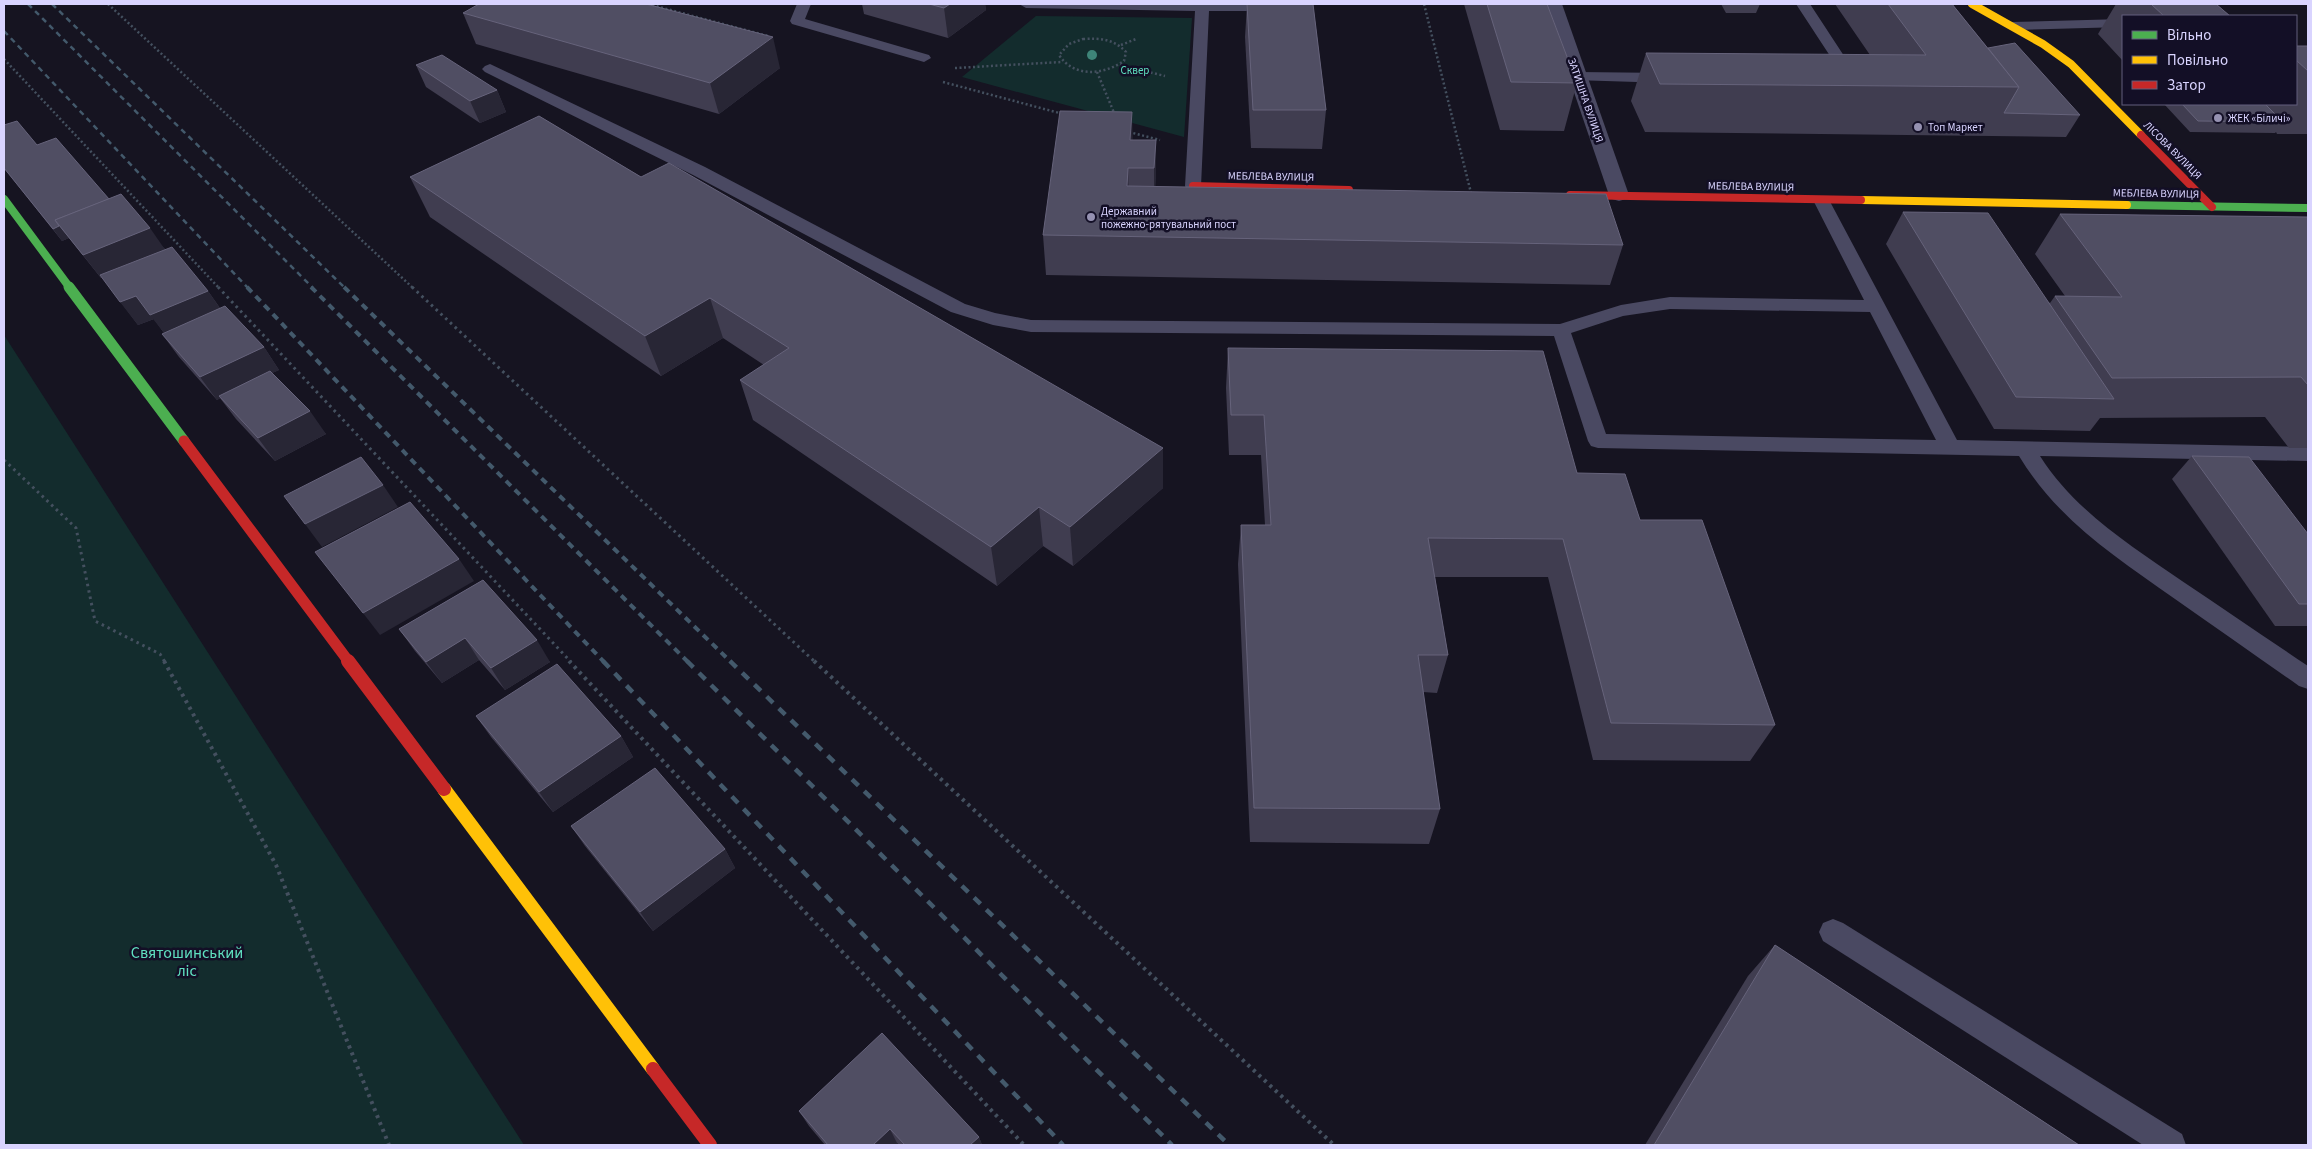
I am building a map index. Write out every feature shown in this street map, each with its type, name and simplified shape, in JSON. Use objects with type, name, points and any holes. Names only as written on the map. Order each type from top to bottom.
[{"type":"street","name":"ЗАТИШНА ВУЛИЦЯ","points":[[1553,4],[1619,195]]},
{"type":"street","name":"ЛІСОВА ВУЛИЦЯ","points":[[1972,4],[2043,44],[2071,64],[2212,207]]},
{"type":"street","name":"МЕБЛЕВА ВУЛИЦЯ","points":[[1193,186],[1362,190]]},
{"type":"street","name":"МЕБЛЕВА ВУЛИЦЯ","points":[[1560,194],[2308,208]]},
{"type":"street","points":[[4,199],[710,1145]]},
{"type":"lane","points":[[804,4],[796,21],[924,58]]},
{"type":"lane","points":[[1026,4],[1202,7],[1248,7],[1248,4]]},
{"type":"lane","points":[[1803,4],[1841,62],[1843,71],[1836,76],[1824,80],[1814,80]]},
{"type":"lane","points":[[1193,186],[1202,7]]},
{"type":"lane","points":[[2011,26],[2122,23]]},
{"type":"lane","points":[[490,69],[699,171],[958,308],[993,319],[1031,326],[1561,330],[1621,311],[1670,303],[1876,306]]},
{"type":"lane","points":[[1578,77],[1686,78]]},
{"type":"lane","points":[[1821,200],[1950,447]]},
{"type":"lane","points":[[1561,330],[1598,441],[2308,454]]},
{"type":"lane","points":[[2026,449],[2043,478],[2080,516],[2127,554],[2308,679]]},
{"type":"lane","points":[[1833,932],[2171,1145]]},
{"type":"path","points":[[108,4],[1334,1145]]},
{"type":"path","points":[[1424,4],[1471,193]]},
{"type":"path","points":[[1119,65],[1126,56],[1126,52],[1120,45],[1097,38],[1071,43],[1063,48],[1059,56],[1062,62],[1070,68],[1082,72],[1097,72],[1119,65],[1198,84]]},
{"type":"path","points":[[4,58],[1024,1145]]},
{"type":"path","points":[[948,68],[1062,62]]},
{"type":"path","points":[[1097,72],[1117,121]]},
{"type":"path","points":[[4,460],[76,528],[95,621],[160,654],[276,865],[389,1145]]},
{"type":"green space","name":"Сквер","points":[[1036,16],[1192,18],[1184,137],[962,77]]},
{"type":"green space","name":"Святошинський ліс","points":[[4,335],[524,1145],[4,1145]]},
{"type":"building","points":[[479,4],[646,4],[773,37],[710,83],[463,13]]},
{"type":"building","points":[[929,4],[950,4],[944,8]]},
{"type":"building","points":[[1247,4],[1313,4],[1326,110],[1253,110]]},
{"type":"building","points":[[1487,4],[1547,4],[1577,83],[1511,82]]},
{"type":"building","points":[[1888,4],[1952,4],[2019,87],[1660,84],[1646,53],[1926,55]]},
{"type":"building","points":[[2151,4],[2216,4],[2229,15],[2163,15]]},
{"type":"building","points":[[2015,43],[2080,115],[2004,113],[2019,87],[1988,48]]},
{"type":"building","points":[[2297,46],[2308,46],[2308,71],[2297,61]]},
{"type":"building","points":[[442,55],[497,90],[470,101],[416,65]]},
{"type":"building","points":[[2183,105],[2266,105],[2283,122],[2198,121]]},
{"type":"building","points":[[1060,111],[1132,112],[1130,140],[1156,140],[1154,168],[1128,168],[1127,186],[1606,194],[1623,245],[1043,235]]},
{"type":"building","points":[[539,116],[641,177],[669,163],[1163,448],[1070,527],[1039,507],[991,547],[740,380],[789,348],[710,298],[645,336],[410,177]]},
{"type":"building","points":[[17,121],[37,145],[56,138],[109,199],[55,220],[59,226],[53,229],[4,168],[4,125]]},
{"type":"building","points":[[121,194],[150,228],[83,255],[55,220]]},
{"type":"building","points":[[1903,212],[1988,213],[2114,399],[2016,397]]},
{"type":"building","points":[[2060,214],[2308,217],[2308,385],[2301,377],[2112,378],[2055,296],[2122,297]]},
{"type":"building","points":[[172,247],[208,291],[150,315],[136,296],[120,302],[100,275]]},
{"type":"building","points":[[225,306],[264,347],[200,377],[162,334]]},
{"type":"building","points":[[1228,348],[1543,351],[1577,473],[1625,474],[1640,520],[1702,520],[1775,725],[1611,723],[1563,539],[1428,538],[1448,655],[1418,655],[1440,809],[1254,808],[1241,525],[1271,525],[1264,415],[1231,415]]},
{"type":"building","points":[[270,371],[310,411],[258,438],[219,396]]},
{"type":"building","points":[[2192,456],[2249,457],[2308,534],[2308,604],[2299,604]]},
{"type":"building","points":[[361,457],[383,485],[305,524],[284,496]]},
{"type":"building","points":[[410,502],[459,559],[363,613],[315,552]]},
{"type":"building","points":[[483,580],[537,640],[491,668],[465,638],[426,662],[399,629]]},
{"type":"building","points":[[557,664],[621,736],[539,792],[476,716]]},
{"type":"building","points":[[655,768],[725,849],[640,912],[571,826]]},
{"type":"building","points":[[1775,945],[2079,1145],[1654,1145]]},
{"type":"building","points":[[882,1033],[979,1137],[970,1145],[905,1145],[890,1129],[873,1145],[828,1145],[799,1111]]},
{"type":"railway","points":[[28,4],[313,288]]},
{"type":"railway","points":[[52,4],[345,288]]},
{"type":"railway","points":[[4,31],[248,288]]},
{"type":"railway","points":[[247,287],[604,662]]},
{"type":"railway","points":[[311,287],[688,662]]},
{"type":"railway","points":[[344,287],[731,662]]},
{"type":"railway","points":[[603,661],[1063,1145]]},
{"type":"railway","points":[[687,661],[1172,1145]]},
{"type":"railway","points":[[730,661],[1229,1145]]},
{"type":"traffic: fast","points":[[4,199],[184,441]]},
{"type":"traffic: fast","points":[[2127,205],[2308,208]]},
{"type":"traffic: slow","points":[[1972,4],[2043,44],[2071,64],[2141,135]]},
{"type":"traffic: slow","points":[[1861,200],[2127,205]]},
{"type":"traffic: slow","points":[[444,789],[653,1069]]},
{"type":"traffic: jam","points":[[2141,135],[2212,207]]},
{"type":"traffic: jam","points":[[1193,186],[1349,190]]},
{"type":"traffic: jam","points":[[1570,195],[1861,200]]},
{"type":"traffic: jam","points":[[184,441],[444,789]]},
{"type":"traffic: jam","points":[[653,1069],[710,1145]]},
{"type":"place","name":"ЖЕК «Біличі»","points":[[2218,118]]},
{"type":"place","name":"Топ Маркет","points":[[1918,127]]},
{"type":"place","name":"Державний пожежно-рятувальний пост","points":[[1091,217]]}]
